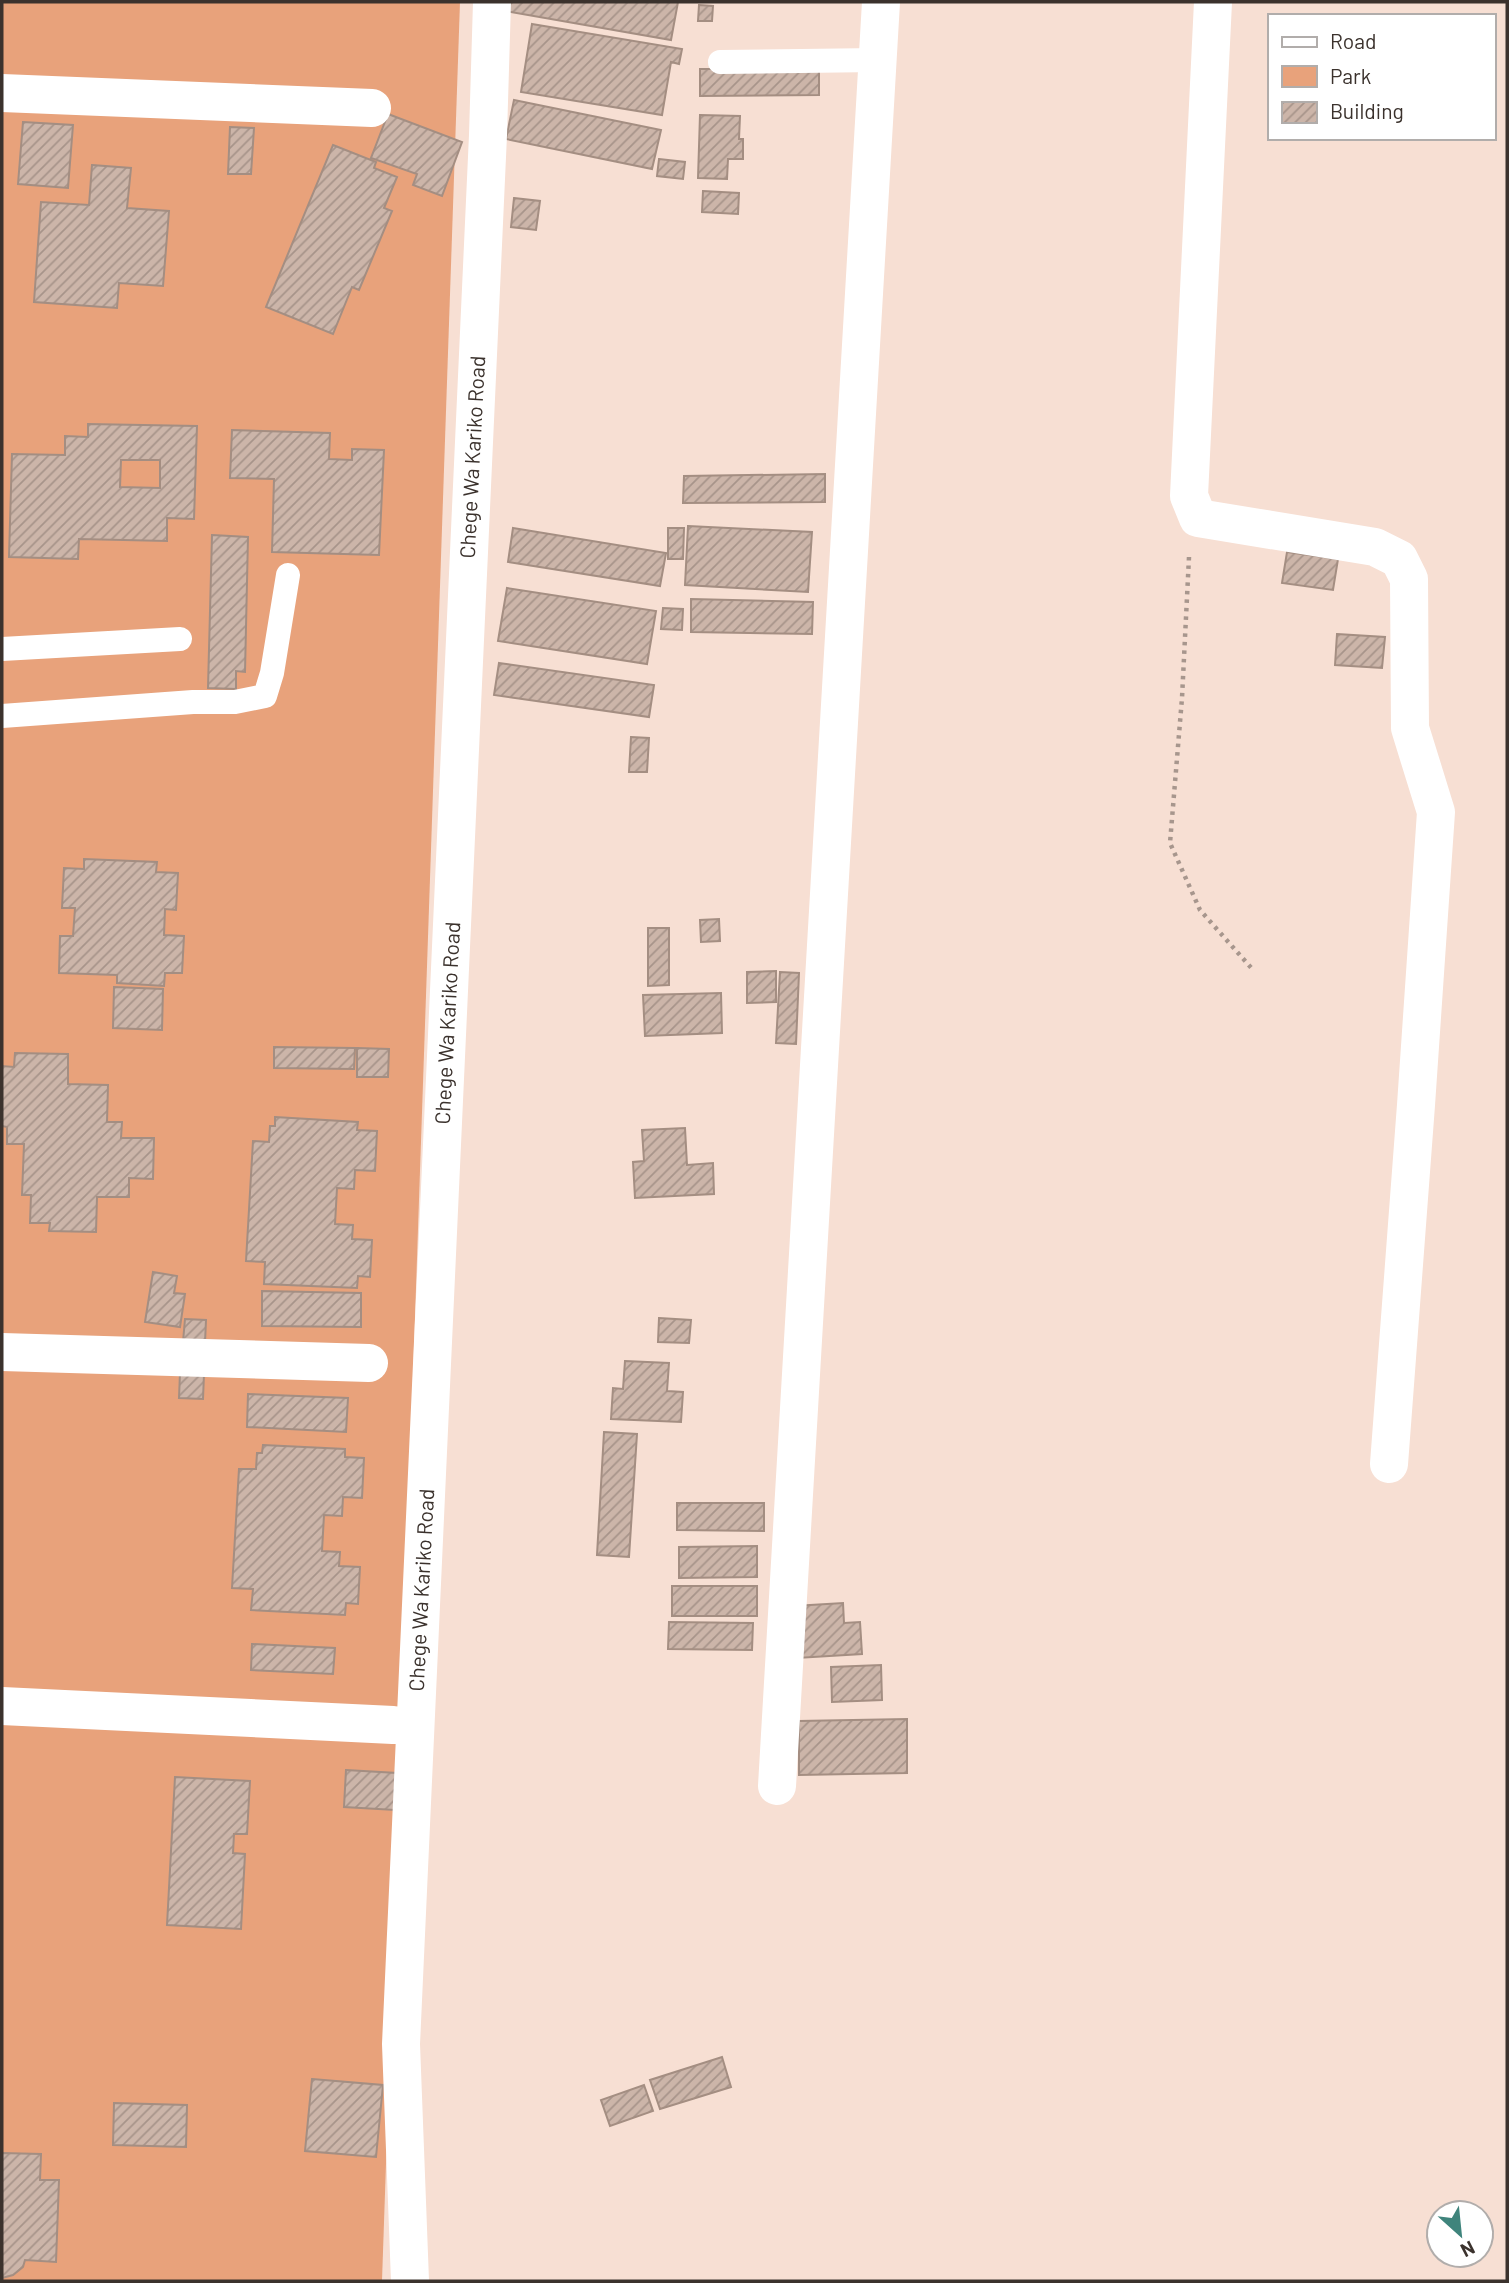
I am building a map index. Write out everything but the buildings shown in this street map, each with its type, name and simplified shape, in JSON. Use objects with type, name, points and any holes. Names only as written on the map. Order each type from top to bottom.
[{"type":"street","name":"Chege Wa Kariko Road","points":[[410,2281],[401,2045],[488,149],[492,2]]},
{"type":"street","points":[[777,1786],[881,2]]},
{"type":"street","points":[[1213,2],[1189,496],[1198,518],[1375,547],[1399,559],[1409,579],[1410,728],[1436,812],[1389,1464]]},
{"type":"street","points":[[2,93],[372,108]]},
{"type":"street","points":[[2,1352],[369,1363]]},
{"type":"street","points":[[2,1706],[393,1725]]},
{"type":"lane","points":[[720,62],[877,60]]},
{"type":"lane","points":[[2,716],[194,702],[235,702],[265,696],[272,673],[288,575]]},
{"type":"lane","points":[[2,649],[180,639]]},
{"type":"path","points":[[1189,496],[1182,698],[1170,843],[1200,910],[1254,971]]},
{"type":"green space","points":[[2,2],[460,2],[382,2281],[2,2281]]}]
